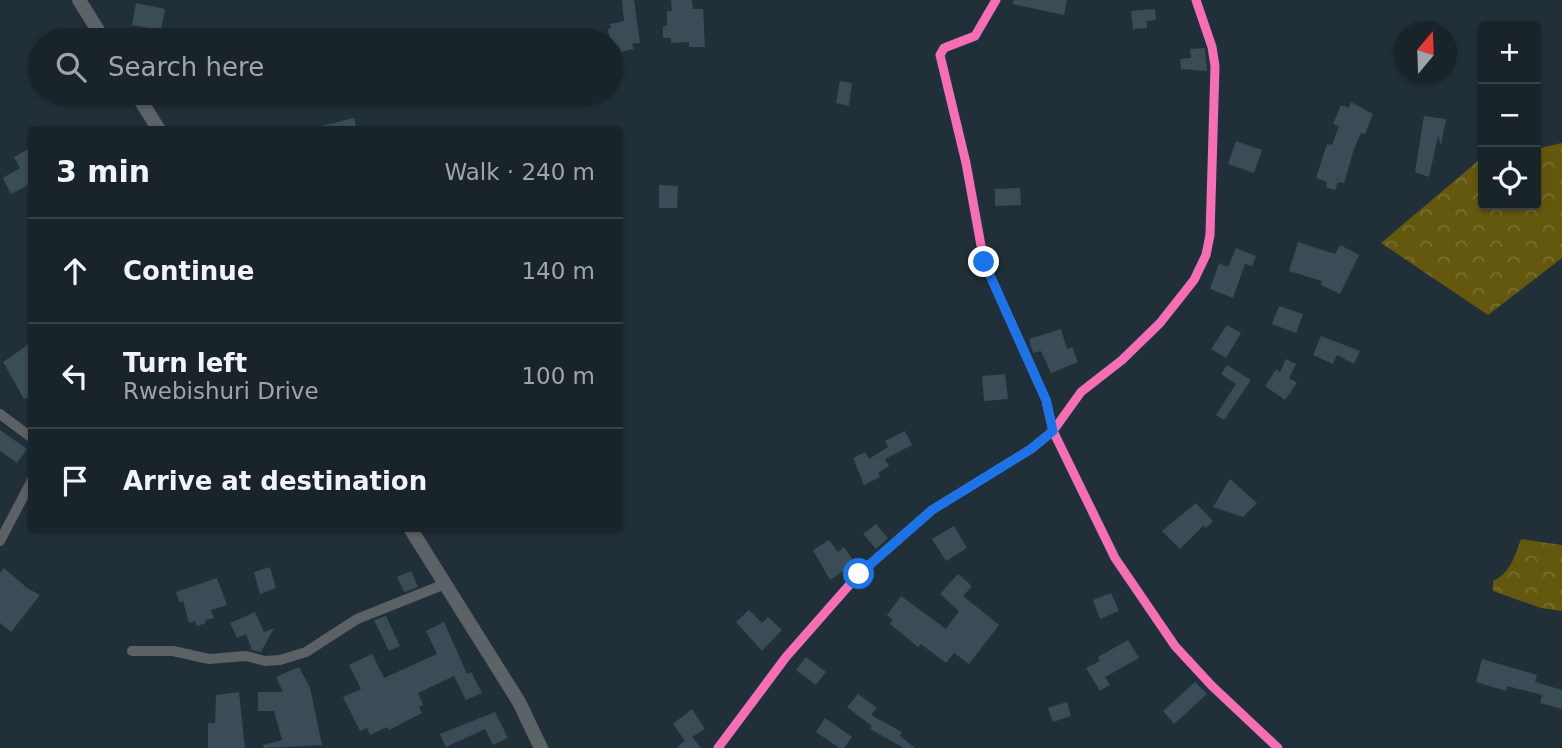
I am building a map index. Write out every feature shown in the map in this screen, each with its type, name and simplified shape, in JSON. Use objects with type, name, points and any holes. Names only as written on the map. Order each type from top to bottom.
[{"type":"street","points":[[79,0],[96,28]]},
{"type":"street","points":[[996,0],[975,36],[944,48],[940,55],[966,163],[984,262],[1046,400],[1053,431],[1115,558],[1175,646],[1212,687],[1278,748]]},
{"type":"street","points":[[718,748],[786,657],[859,574],[932,510],[1031,449],[1053,431],[1081,392],[1122,360],[1160,323],[1194,280],[1206,255],[1212,202],[1215,66],[1212,47],[1196,0]]},
{"type":"street","points":[[143,105],[157,126]]},
{"type":"street","points":[[0,414],[28,435]]},
{"type":"street","points":[[0,541],[28,488]]},
{"type":"street","points":[[412,532],[519,702],[541,748]]},
{"type":"street","points":[[132,651],[173,651],[209,659],[246,656],[265,661],[280,660],[306,652],[336,629],[357,619],[445,584]]},
{"type":"green space","points":[[1562,143],[1562,258],[1488,315],[1381,243],[1478,161],[1478,210],[1541,210],[1541,148]]},
{"type":"green space","points":[[1521,539],[1562,545],[1562,611],[1541,608],[1493,591],[1493,581],[1508,569]]},
{"type":"building","points":[[622,0],[634,0],[640,43],[632,44],[634,49],[623,52],[623,28],[611,28],[610,24],[624,21]]},
{"type":"building","points":[[671,0],[692,0],[693,9],[703,9],[705,47],[689,47],[689,42],[671,43],[671,38],[663,38],[663,26],[667,26],[667,11],[672,11]]},
{"type":"building","points":[[1014,0],[1067,0],[1064,15],[1013,4]]},
{"type":"building","points":[[136,3],[165,9],[161,28],[132,25]]},
{"type":"building","points":[[1155,9],[1156,20],[1147,21],[1147,28],[1133,29],[1131,11]]},
{"type":"building","points":[[1205,48],[1207,71],[1181,69],[1180,59],[1191,58],[1190,49]]},
{"type":"building","points":[[840,81],[852,83],[849,106],[836,103]]},
{"type":"building","points":[[1351,102],[1373,114],[1365,134],[1361,133],[1354,149],[1344,183],[1338,182],[1335,190],[1326,187],[1327,182],[1316,178],[1327,144],[1332,145],[1339,126],[1333,124],[1341,105],[1349,108]]},
{"type":"building","points":[[1424,116],[1446,119],[1441,145],[1438,136],[1429,177],[1415,172]]},
{"type":"building","points":[[354,118],[356,126],[322,126]]},
{"type":"building","points":[[1236,141],[1262,150],[1254,173],[1228,164]]},
{"type":"building","points":[[28,149],[28,185],[11,194],[3,178],[20,168],[14,157]]},
{"type":"building","points":[[659,185],[678,186],[677,208],[659,208]]},
{"type":"building","points":[[1020,188],[1021,205],[995,206],[995,189]]},
{"type":"building","points":[[1298,242],[1335,254],[1340,245],[1359,255],[1340,294],[1321,285],[1322,281],[1289,271]]},
{"type":"building","points":[[1236,248],[1256,256],[1252,266],[1245,264],[1233,298],[1210,289],[1219,263],[1228,267]]},
{"type":"building","points":[[1279,306],[1303,314],[1296,333],[1272,324]]},
{"type":"building","points":[[1227,325],[1241,333],[1226,358],[1211,349]]},
{"type":"building","points":[[1061,329],[1067,349],[1072,347],[1078,362],[1051,373],[1041,351],[1033,353],[1029,339]]},
{"type":"building","points":[[1321,336],[1360,351],[1354,364],[1337,355],[1333,364],[1313,355]]},
{"type":"building","points":[[28,345],[28,398],[24,399],[3,362]]},
{"type":"building","points":[[1286,359],[1296,364],[1289,378],[1297,383],[1285,400],[1265,386],[1276,369],[1280,372]]},
{"type":"building","points":[[1227,365],[1251,380],[1224,420],[1216,415],[1236,384],[1221,374]]},
{"type":"building","points":[[1005,374],[1008,399],[984,401],[982,376]]},
{"type":"building","points":[[0,430],[27,449],[17,463],[0,451]]},
{"type":"building","points":[[905,431],[912,445],[885,459],[889,466],[878,473],[880,477],[864,485],[853,458],[865,452],[869,459],[888,447],[885,441]]},
{"type":"building","points":[[1230,479],[1257,503],[1243,517],[1213,507]]},
{"type":"building","points":[[1196,503],[1213,521],[1206,528],[1204,525],[1180,549],[1162,531]]},
{"type":"building","points":[[876,524],[888,538],[876,549],[863,534]]},
{"type":"building","points":[[954,526],[967,548],[946,561],[932,539]]},
{"type":"building","points":[[829,540],[838,552],[844,547],[855,563],[830,580],[813,550]]},
{"type":"building","points":[[270,567],[276,588],[260,594],[254,572]]},
{"type":"building","points":[[4,568],[27,588],[40,595],[11,632],[0,623],[0,573]]},
{"type":"building","points":[[411,571],[418,587],[404,592],[397,577]]},
{"type":"building","points":[[958,574],[972,586],[963,596],[999,625],[969,664],[954,653],[946,663],[921,644],[918,647],[890,624],[893,620],[887,615],[901,596],[946,629],[959,611],[940,594]]},
{"type":"building","points":[[217,578],[227,605],[211,610],[214,618],[205,620],[206,623],[197,626],[195,621],[189,623],[183,601],[179,602],[176,592]]},
{"type":"building","points":[[1111,593],[1119,611],[1100,619],[1093,600]]},
{"type":"building","points":[[749,610],[762,623],[768,617],[782,630],[762,651],[736,622]]},
{"type":"building","points":[[255,612],[264,632],[274,628],[261,652],[252,650],[246,634],[237,638],[230,623]]},
{"type":"building","points":[[386,616],[400,646],[389,651],[374,620]]},
{"type":"building","points":[[444,622],[467,674],[471,672],[482,693],[466,700],[454,676],[418,693],[423,705],[419,707],[422,713],[389,730],[387,727],[370,735],[367,728],[360,731],[343,697],[361,689],[349,665],[372,654],[384,678],[437,654],[426,631]]},
{"type":"building","points":[[1128,640],[1139,658],[1105,677],[1110,685],[1100,691],[1086,668],[1100,661],[1098,657]]},
{"type":"building","points":[[806,657],[826,672],[816,685],[796,670]]},
{"type":"building","points":[[1482,659],[1537,675],[1535,682],[1562,690],[1562,709],[1540,703],[1542,695],[1507,686],[1506,691],[1476,682]]},
{"type":"building","points":[[299,667],[310,688],[322,745],[264,748],[263,745],[282,740],[274,711],[258,711],[258,692],[283,692],[276,677]]},
{"type":"building","points":[[1195,682],[1207,694],[1174,724],[1163,711]]},
{"type":"building","points":[[239,692],[245,748],[208,748],[208,723],[215,723],[216,695]]},
{"type":"building","points":[[858,694],[877,708],[871,715],[902,732],[900,736],[915,748],[904,748],[870,729],[872,726],[847,707]]},
{"type":"building","points":[[1067,702],[1071,716],[1053,722],[1048,708]]},
{"type":"building","points":[[692,709],[705,729],[692,737],[701,748],[676,748],[685,741],[673,724]]},
{"type":"building","points":[[495,712],[508,738],[493,745],[485,729],[446,747],[440,734]]},
{"type":"building","points":[[825,718],[852,737],[844,748],[839,748],[816,732]]},
{"type":"cycle path","points":[[996,0],[975,36],[944,48],[940,55],[966,163],[984,262],[1046,400],[1053,431],[1115,558],[1175,646],[1212,686],[1278,748]]},
{"type":"cycle path","points":[[718,748],[786,657],[859,574],[932,510],[1031,449],[1053,431],[1081,392],[1122,360],[1160,323],[1194,280],[1206,255],[1210,235],[1215,66],[1212,47],[1196,0]]},
{"type":"route","points":[[859,574],[932,510],[1031,449],[1053,431],[1046,400],[984,262]]}]
